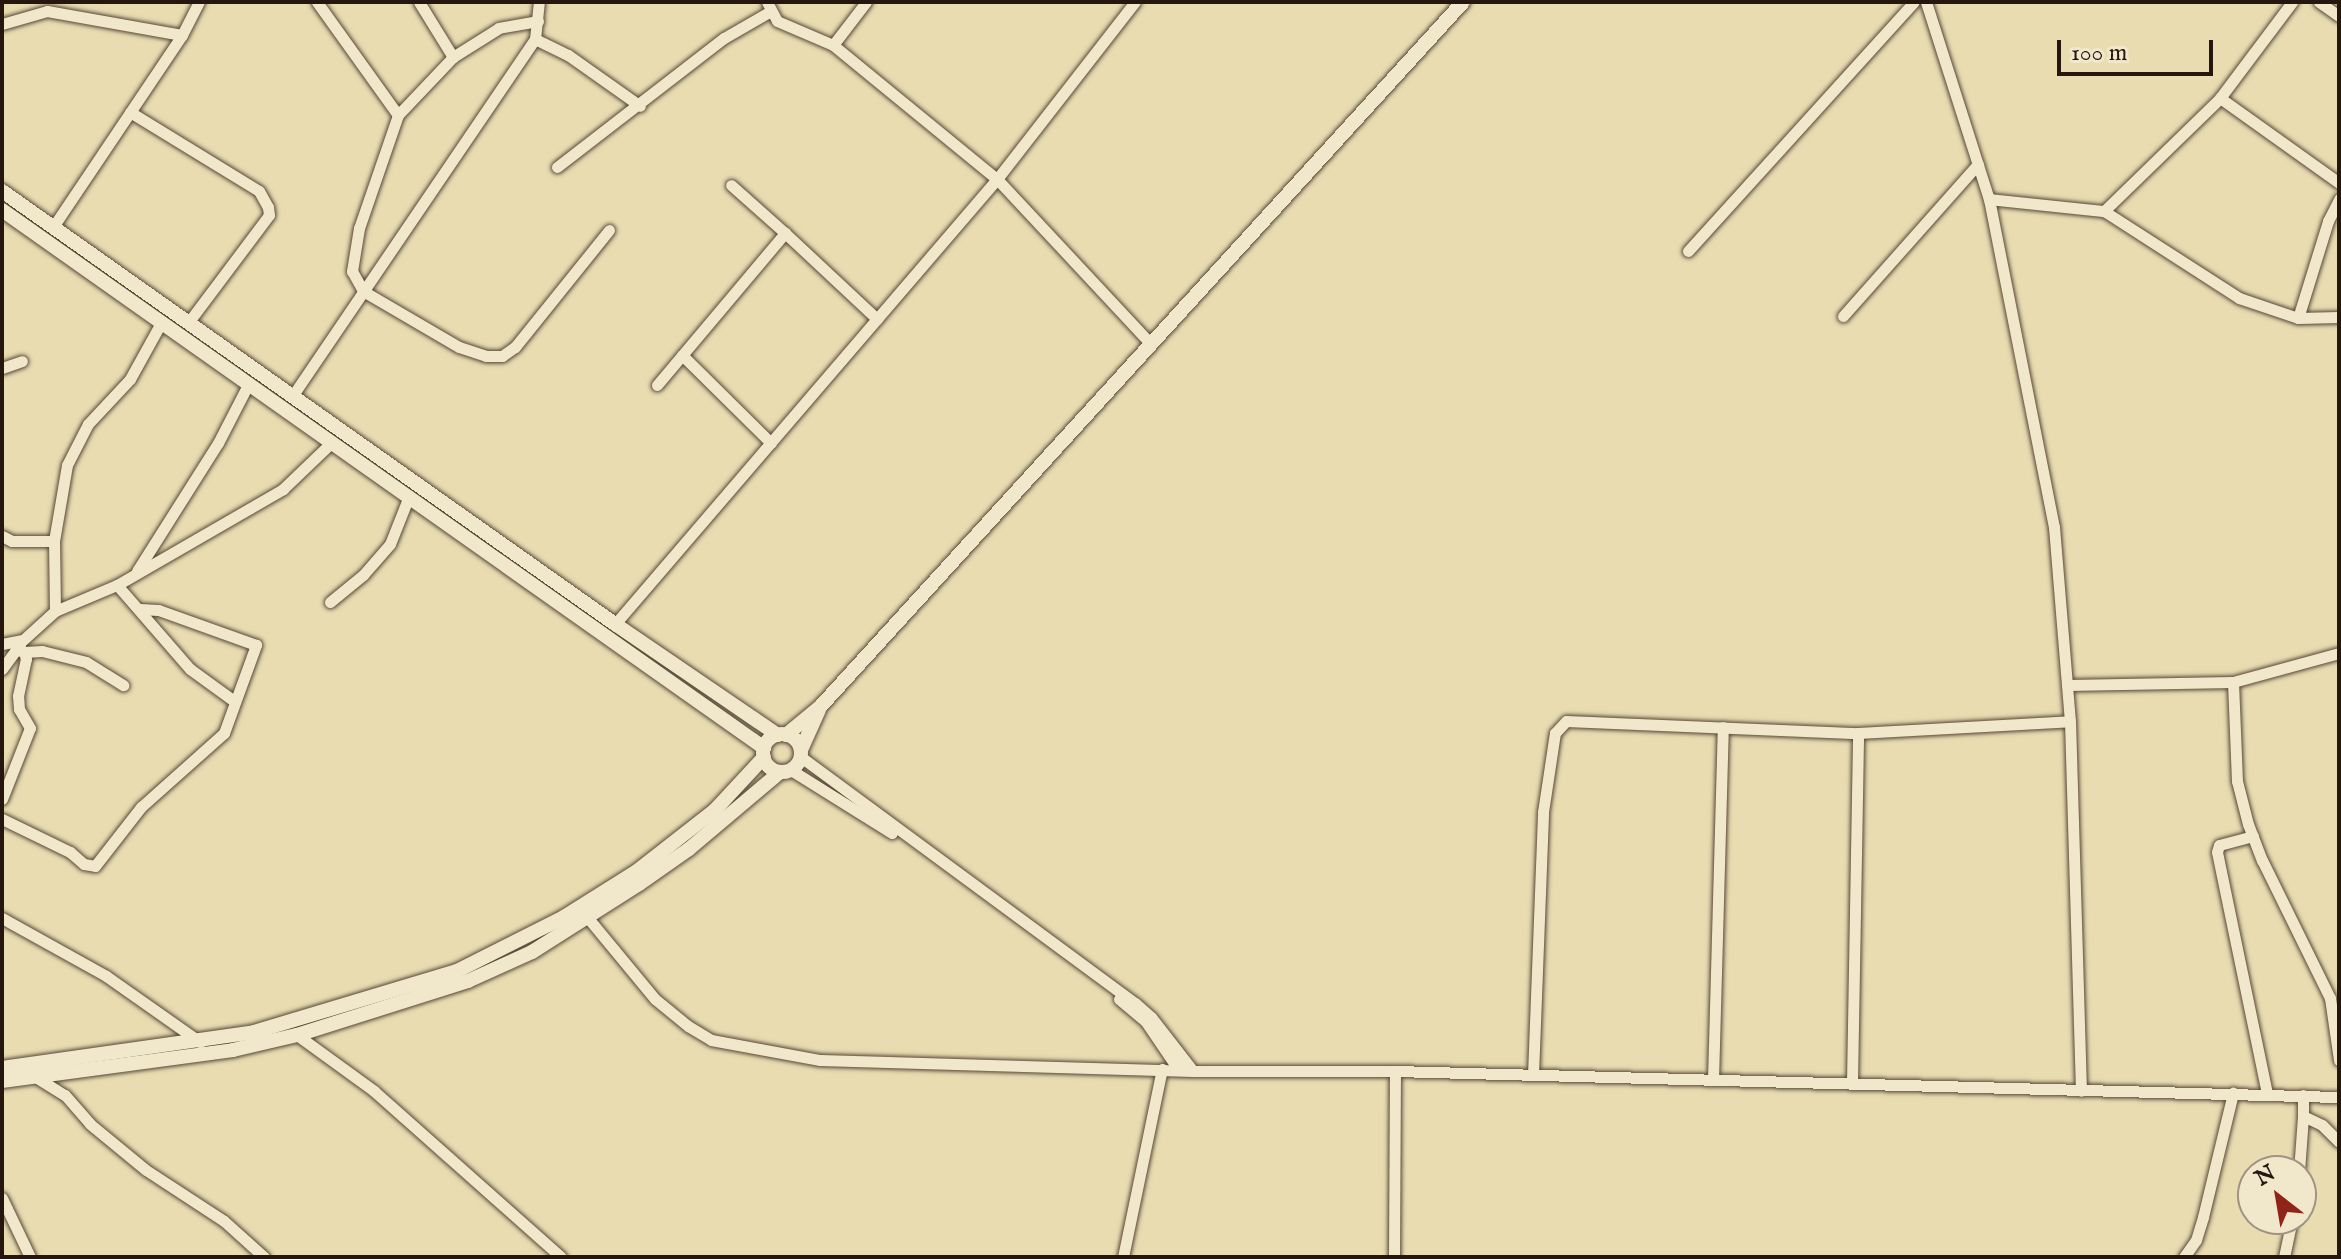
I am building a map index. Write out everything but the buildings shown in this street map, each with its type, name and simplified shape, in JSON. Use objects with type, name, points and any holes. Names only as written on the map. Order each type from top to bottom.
[{"type":"street","points":[[53,227],[182,35],[199,2]]},
{"type":"street","points":[[317,2],[398,115]]},
{"type":"street","points":[[419,2],[453,57]]},
{"type":"street","points":[[293,395],[535,39],[539,2]]},
{"type":"street","points":[[833,45],[866,2]]},
{"type":"street","points":[[615,624],[997,179],[1135,2]]},
{"type":"street","points":[[2,1068],[200,1042],[284,1024],[407,989],[502,951],[564,917],[678,841],[731,794],[782,735],[820,707],[1463,2]]},
{"type":"street","points":[[1688,251],[1914,2]]},
{"type":"street","points":[[1926,2],[1989,199],[2054,527],[2070,721],[2081,1091]]},
{"type":"street","points":[[2104,211],[2220,98],[2292,2]]},
{"type":"street","points":[[2319,2],[2339,16]]},
{"type":"street","points":[[557,167],[769,6],[777,21],[833,45],[997,179],[1151,344]]},
{"type":"street","points":[[2,24],[47,11],[182,35]]},
{"type":"street","points":[[538,21],[499,28],[453,57],[398,115],[359,228],[352,271],[363,291],[459,347],[486,356],[502,356],[515,347],[609,230]]},
{"type":"street","points":[[535,39],[568,55],[640,106]]},
{"type":"street","points":[[2220,98],[2339,183]]},
{"type":"street","points":[[130,112],[259,191],[268,207],[269,215],[188,323]]},
{"type":"street","points":[[1843,316],[1978,164]]},
{"type":"street","points":[[731,185],[877,319]]},
{"type":"street","points":[[2,191],[615,624],[782,735],[796,740],[801,753],[1135,1003],[1159,1025],[1193,1071]]},
{"type":"street","points":[[1989,199],[2104,211],[2239,298],[2298,318],[2339,317]]},
{"type":"street","points":[[2298,318],[2328,221],[2339,199]]},
{"type":"street","points":[[2,210],[409,496],[764,753],[773,770],[786,771],[884,828],[1102,985],[1146,1022],[1178,1069]]},
{"type":"street","points":[[657,385],[785,233]]},
{"type":"street","points":[[55,611],[54,541],[67,465],[88,424],[130,379],[162,321]]},
{"type":"street","points":[[682,355],[771,443]]},
{"type":"street","points":[[2,368],[22,361]]},
{"type":"street","points":[[136,573],[218,443],[249,383]]},
{"type":"street","points":[[2,669],[55,611],[117,585],[283,489],[331,443]]},
{"type":"street","points":[[330,602],[363,575],[390,544],[409,496]]},
{"type":"street","points":[[2,536],[12,541],[54,541]]},
{"type":"street","points":[[117,585],[190,669],[234,701]]},
{"type":"street","points":[[2,820],[70,852],[84,864],[95,866],[141,807],[224,733],[256,645],[158,610],[140,609]]},
{"type":"street","points":[[2,644],[86,662],[123,685]]},
{"type":"street","points":[[2,799],[30,728],[19,709],[21,647]]},
{"type":"street","points":[[2067,685],[2233,682],[2339,653]]},
{"type":"street","points":[[2233,682],[2237,781],[2253,836],[2334,996],[2339,1060]]},
{"type":"street","points":[[2,1081],[233,1050],[297,1035],[468,981],[532,952],[689,849],[786,771],[801,753],[820,707]]},
{"type":"street","points":[[1533,1075],[1543,812],[1558,727],[1566,721],[1858,733],[2070,721]]},
{"type":"street","points":[[1713,1080],[1723,727]]},
{"type":"street","points":[[1852,1083],[1858,733]]},
{"type":"street","points":[[2253,836],[2224,842],[2217,852],[2267,1094]]},
{"type":"street","points":[[2,918],[106,976],[200,1042]]},
{"type":"street","points":[[588,918],[655,999],[688,1026],[711,1040],[820,1060],[1193,1071],[1395,1071],[2339,1097]]},
{"type":"street","points":[[297,1035],[374,1091],[561,1257]]},
{"type":"street","points":[[1123,1257],[1162,1069]]},
{"type":"street","points":[[1394,1257],[1395,1071]]},
{"type":"street","points":[[33,1076],[65,1095],[90,1124],[146,1170],[224,1221],[264,1257]]},
{"type":"street","points":[[2184,1257],[2199,1229],[2233,1093]]},
{"type":"street","points":[[2300,1155],[2303,1095]]},
{"type":"street","points":[[2303,1116],[2322,1125],[2339,1142]]},
{"type":"street","points":[[2,1198],[30,1257]]},
{"type":"street","points":[[2284,1257],[2289,1235]]}]
